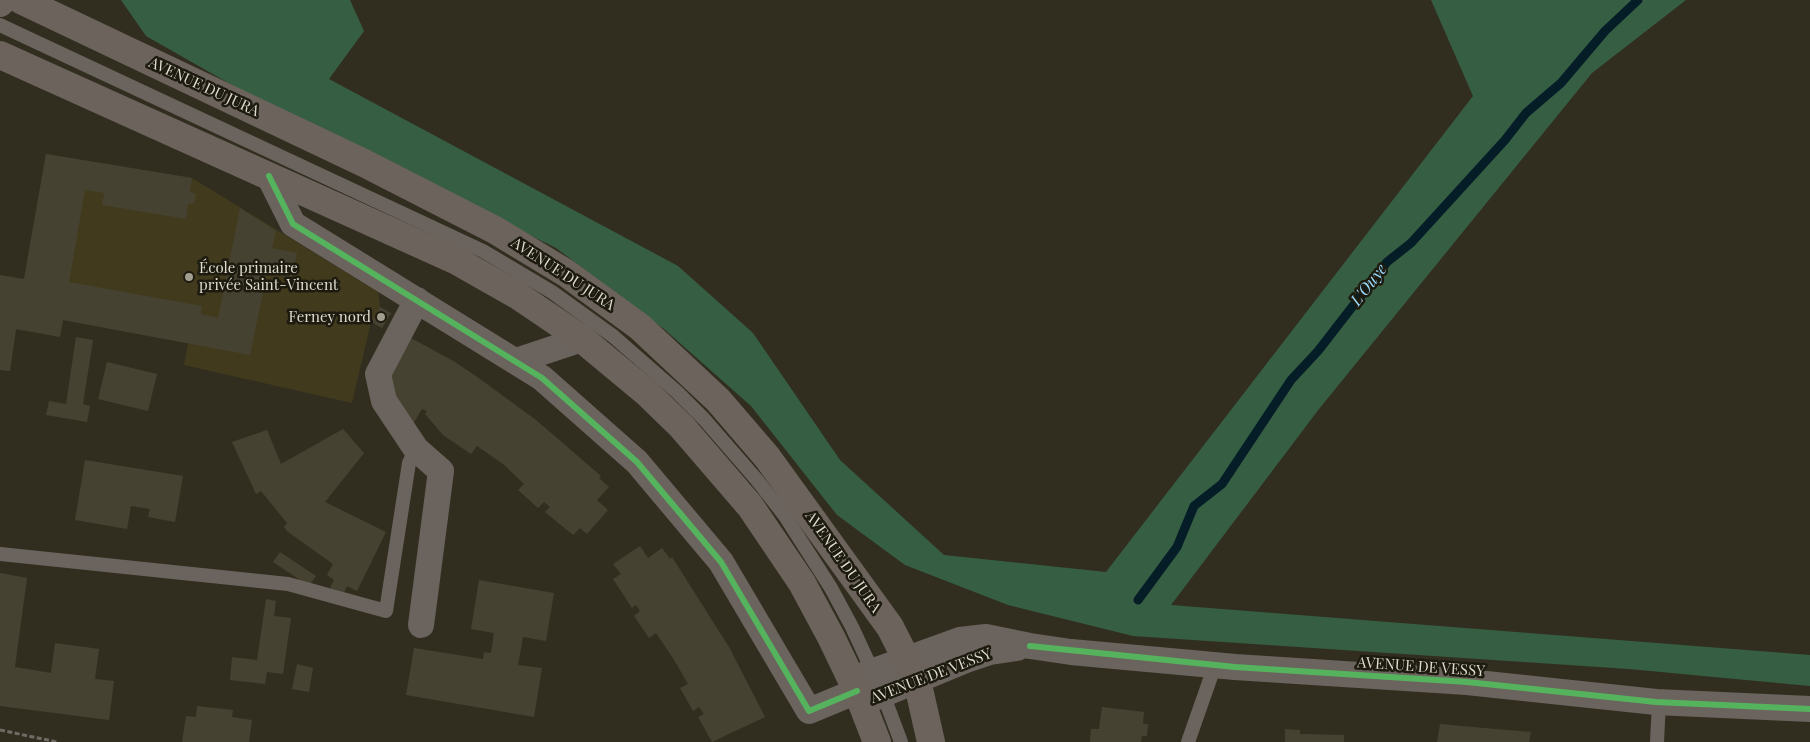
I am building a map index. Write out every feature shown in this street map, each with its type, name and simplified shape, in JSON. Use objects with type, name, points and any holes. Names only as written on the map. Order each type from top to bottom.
[{"type":"main road","name":"AVENUE DU JURA","points":[[21,0],[373,168],[515,241],[592,291],[640,327],[691,373],[745,430],[800,500],[890,627],[912,670],[931,742]]},
{"type":"main road","points":[[0,55],[457,261],[516,295],[582,339],[647,393],[682,427],[750,506],[802,583],[865,688],[878,742]]},
{"type":"street","points":[[269,176],[293,224],[516,362],[582,339]]},
{"type":"street","points":[[417,300],[378,374],[384,402],[416,449],[441,471],[420,625]]},
{"type":"street","name":"AVENUE DE VESSY","points":[[516,362],[542,378],[637,462],[715,554],[809,711],[912,670],[960,640],[976,637],[996,637],[1030,646],[1215,665],[1467,682],[1659,702],[1810,709]]},
{"type":"lane","points":[[0,25],[459,238],[516,270],[614,336],[677,392],[704,419],[757,480],[807,549],[831,588],[865,688],[901,742]]},
{"type":"lane","points":[[0,554],[288,584],[386,611],[409,463],[416,449]]},
{"type":"lane","points":[[1188,742],[1215,665]]},
{"type":"lane","points":[[1657,742],[1659,702]]},
{"type":"path","points":[[0,730],[57,742]]},
{"type":"shaded area","name":"École primaire privée Saint-Vincent","points":[[46,154],[192,178],[378,292],[380,307],[371,322],[352,403],[184,365],[188,343],[63,320],[60,337],[16,329],[10,371],[0,370],[0,275],[24,279]]},
{"type":"green space","points":[[121,0],[350,0],[364,31],[329,79],[678,266],[753,333],[840,460],[944,555],[1106,572],[1473,96],[1431,0],[1686,0],[1592,73],[1319,409],[1171,605],[1810,655],[1810,686],[1629,669],[1133,636],[1008,605],[905,565],[837,515],[751,406],[664,329],[556,248],[283,114],[146,36]]},
{"type":"building","points":[[46,154],[192,178],[190,192],[196,194],[194,203],[188,204],[186,219],[102,205],[104,193],[85,190],[69,282],[202,306],[201,314],[218,318],[240,208],[276,231],[272,248],[297,253],[292,278],[267,273],[250,355],[63,320],[60,337],[16,329],[10,371],[0,370],[0,275],[24,279]]},
{"type":"building","name":"Ferney nord","points":[[380,307],[391,313],[382,328],[371,322]]},
{"type":"building","points":[[76,337],[93,340],[83,404],[90,406],[87,422],[46,415],[49,401],[66,404]]},
{"type":"building","points":[[411,338],[455,362],[480,379],[536,420],[601,476],[599,478],[609,487],[597,500],[608,510],[587,534],[580,528],[573,535],[545,512],[550,507],[544,502],[538,508],[518,490],[524,484],[503,464],[477,446],[471,454],[443,435],[425,414],[427,411],[422,409],[413,424],[391,397],[390,377]]},
{"type":"building","points":[[107,362],[157,374],[148,411],[98,399]]},
{"type":"building","points":[[343,429],[364,453],[325,502],[386,532],[357,591],[347,586],[344,593],[330,588],[334,580],[327,575],[333,564],[288,532],[284,527],[287,523],[261,491],[256,494],[232,442],[267,430],[281,464]]},
{"type":"building","points":[[85,460],[183,476],[175,522],[148,517],[150,509],[131,506],[127,529],[75,520]]},
{"type":"building","points":[[640,546],[648,558],[662,548],[670,559],[672,557],[729,647],[765,717],[712,742],[698,717],[704,714],[699,707],[693,711],[680,688],[688,684],[673,658],[656,633],[649,638],[634,616],[640,611],[636,605],[632,608],[613,579],[621,574],[613,564]]},
{"type":"building","points":[[280,552],[316,576],[309,586],[273,562]]},
{"type":"building","points":[[0,573],[27,578],[15,667],[51,673],[55,643],[99,649],[95,679],[114,681],[109,720],[0,706]]},
{"type":"building","points":[[479,580],[554,593],[546,641],[523,637],[518,665],[542,668],[534,717],[406,695],[414,648],[483,659],[484,652],[491,653],[494,633],[471,629]]},
{"type":"building","points":[[266,599],[276,601],[274,616],[291,618],[283,674],[267,672],[265,684],[230,680],[232,657],[257,660]]},
{"type":"building","points":[[297,664],[313,668],[309,692],[292,689]]},
{"type":"building","points":[[197,706],[233,710],[232,717],[252,720],[249,742],[182,742],[186,716],[196,717]]},
{"type":"building","points":[[1102,707],[1144,712],[1143,724],[1148,724],[1147,736],[1142,736],[1141,742],[1090,742],[1091,729],[1099,729]]},
{"type":"building","points":[[1440,724],[1531,732],[1529,742],[1437,742]]},
{"type":"building","points":[[1285,729],[1300,730],[1300,734],[1344,735],[1344,742],[1285,742]]},
{"type":"waterway","name":"L'Ouye","points":[[1138,600],[1177,547],[1194,506],[1222,484],[1291,380],[1318,351],[1387,262],[1411,243],[1505,140],[1526,113],[1561,83],[1605,31],[1638,0]]},
{"type":"cycle path","points":[[269,176],[293,224],[542,378],[637,462],[721,562],[809,711],[857,691]]},
{"type":"cycle path","points":[[1030,646],[1235,667],[1467,682],[1656,702],[1810,709]]},
{"type":"place","name":"École primaire privée Saint-Vincent","points":[[189,277]]},
{"type":"place","name":"Ferney nord","points":[[381,317]]}]
